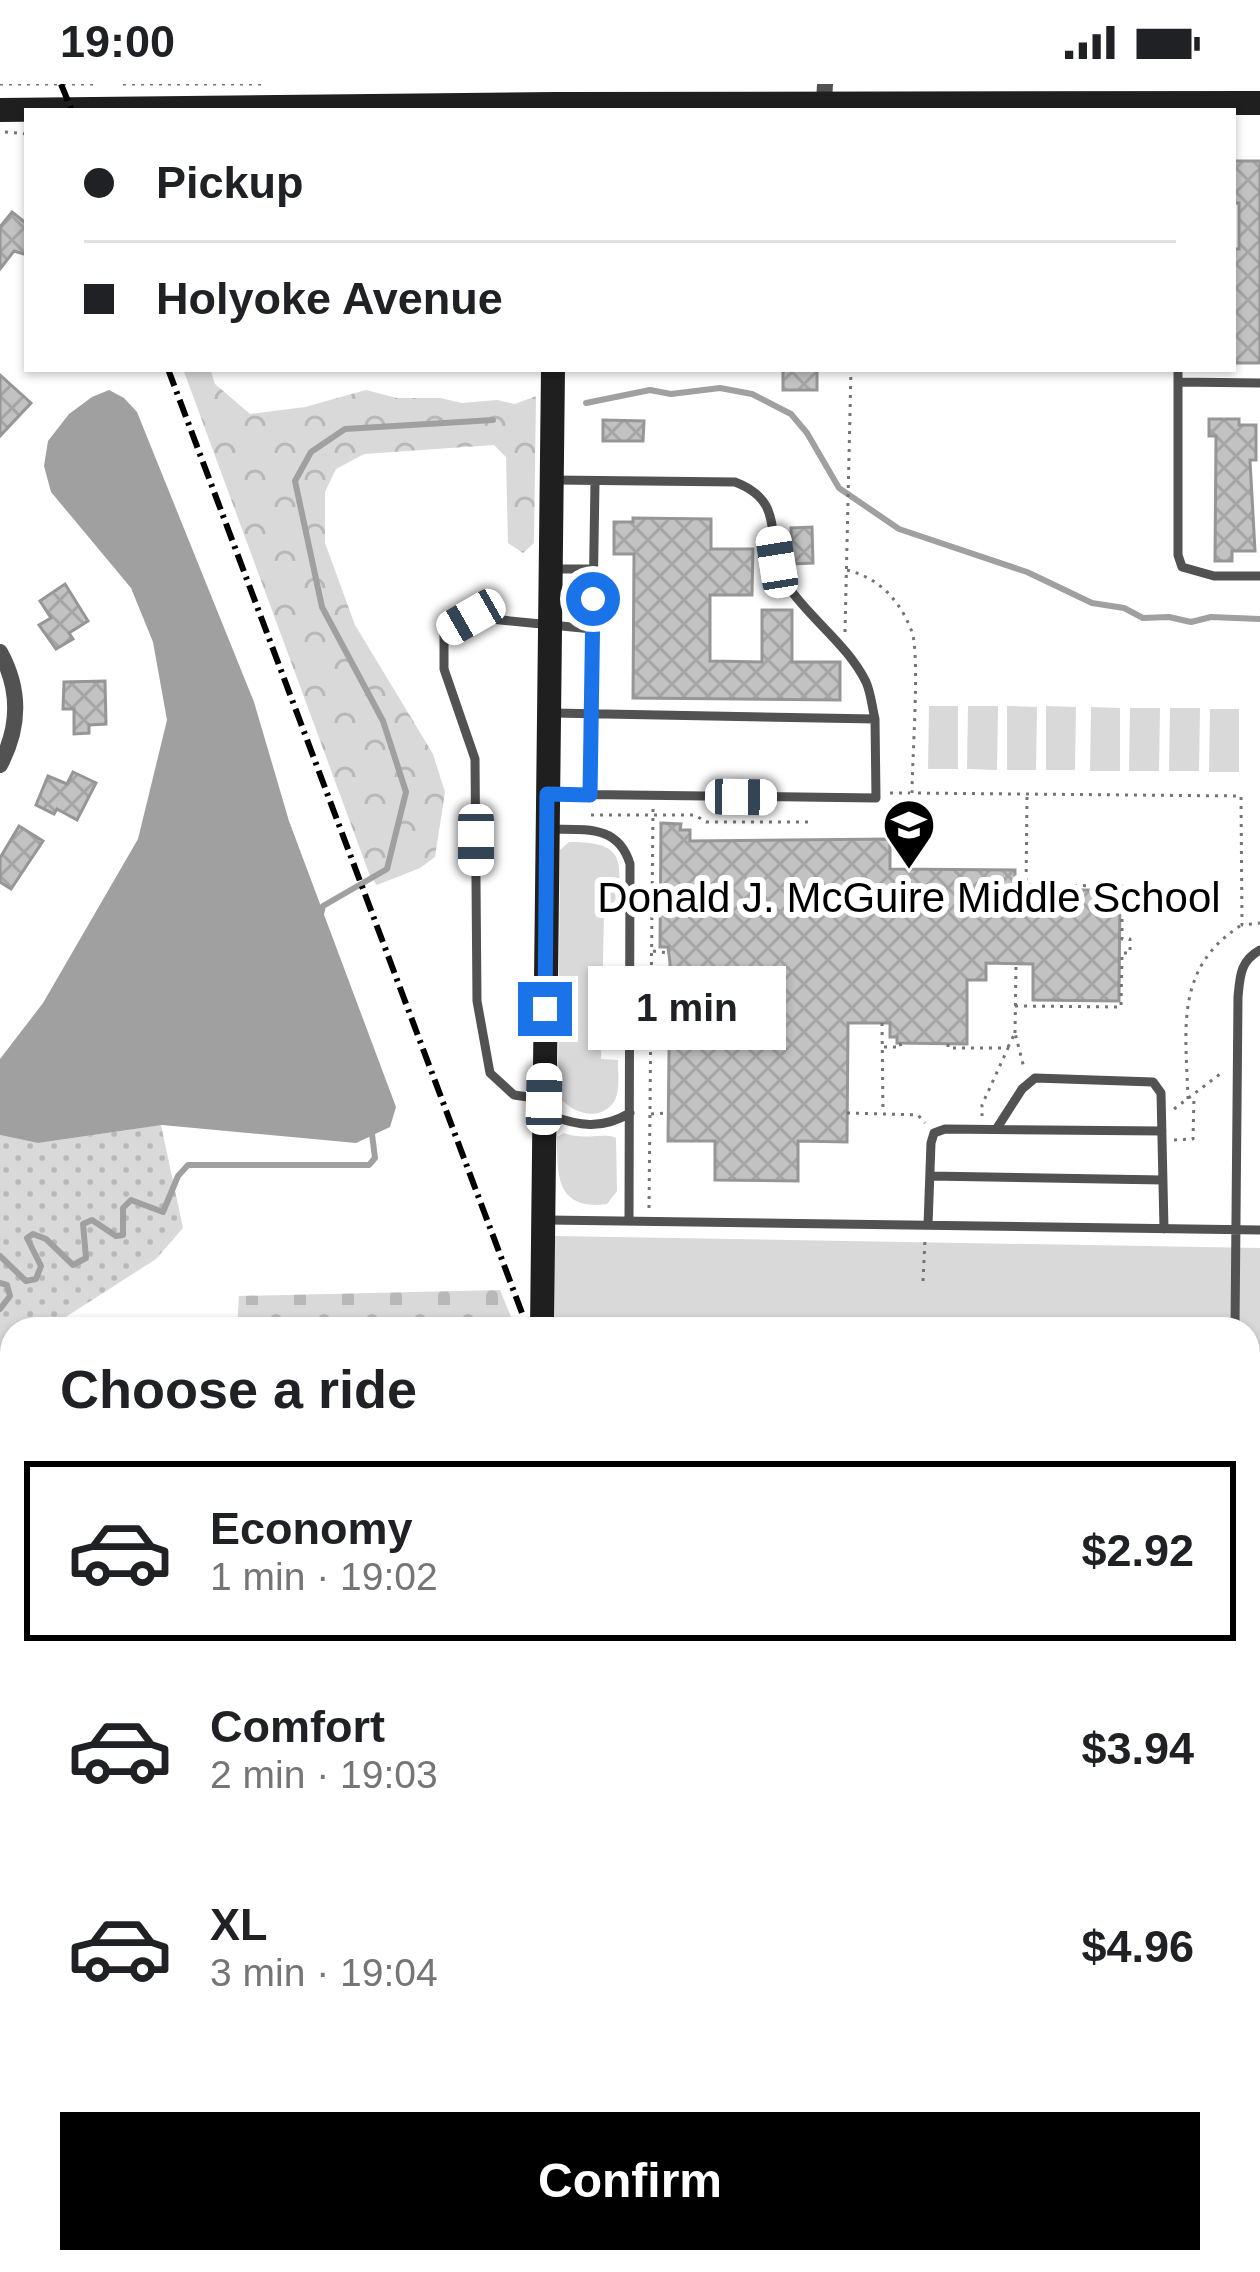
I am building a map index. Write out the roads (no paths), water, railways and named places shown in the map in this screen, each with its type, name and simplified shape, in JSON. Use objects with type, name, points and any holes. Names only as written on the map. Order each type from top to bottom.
[{"type":"street","points":[[40,108],[280,96],[556,100],[657,94],[709,107],[825,94],[956,107],[1031,94],[1200,107],[1260,103]]},
{"type":"street","points":[[542,1317],[547,829],[555,794],[548,713],[553,372]]},
{"type":"street","points":[[0,652],[14,686],[16,706],[10,746],[0,765]]},
{"type":"lane","points":[[1178,372],[1178,555],[1182,567],[1214,576],[1260,576]]},
{"type":"lane","points":[[1178,382],[1260,383]]},
{"type":"lane","points":[[550,479],[735,482],[755,490],[769,507],[777,562],[786,583],[867,683],[875,719],[876,799],[555,794]]},
{"type":"lane","points":[[590,795],[596,482]]},
{"type":"lane","points":[[549,569],[593,569]]},
{"type":"lane","points":[[592,629],[471,617],[444,633],[444,670],[475,759],[477,1000],[490,1073],[514,1095],[575,1124],[616,1122],[630,1113]]},
{"type":"lane","points":[[548,713],[875,719]]},
{"type":"lane","points":[[547,829],[609,832],[626,848],[630,864],[629,1221]]},
{"type":"lane","points":[[1235,1317],[1240,971],[1249,956],[1260,950]]},
{"type":"lane","points":[[997,1128],[1035,1078],[1154,1082],[1161,1093],[1164,1229]]},
{"type":"lane","points":[[928,1226],[934,1133],[997,1128],[1162,1136]]},
{"type":"lane","points":[[930,1176],[1163,1180]]},
{"type":"lane","points":[[543,1220],[1260,1230]]},
{"type":"waterway","points":[[586,403],[650,390],[671,394],[720,388],[752,394],[791,414],[839,488],[899,529],[1143,618],[1260,619]]},
{"type":"waterway","points":[[321,914],[323,906],[387,869],[406,792],[383,721],[322,607],[295,481],[311,452],[345,429],[493,420]]},
{"type":"waterway","points":[[0,1256],[26,1281],[36,1279],[41,1266],[27,1238],[33,1234],[46,1239],[73,1265],[86,1258],[83,1224],[92,1220],[116,1236],[123,1235],[123,1208],[131,1200],[163,1212],[178,1176],[188,1165],[369,1165],[375,1158],[372,1134]]},
{"type":"waterway","points":[[0,1283],[7,1285],[10,1296],[0,1309]]},
{"type":"railway","points":[[61,84],[71,108]]},
{"type":"railway","points":[[169,372],[524,1317]]},
{"type":"place","name":"Donald J. McGuire Middle School","points":[[909,871]]}]
